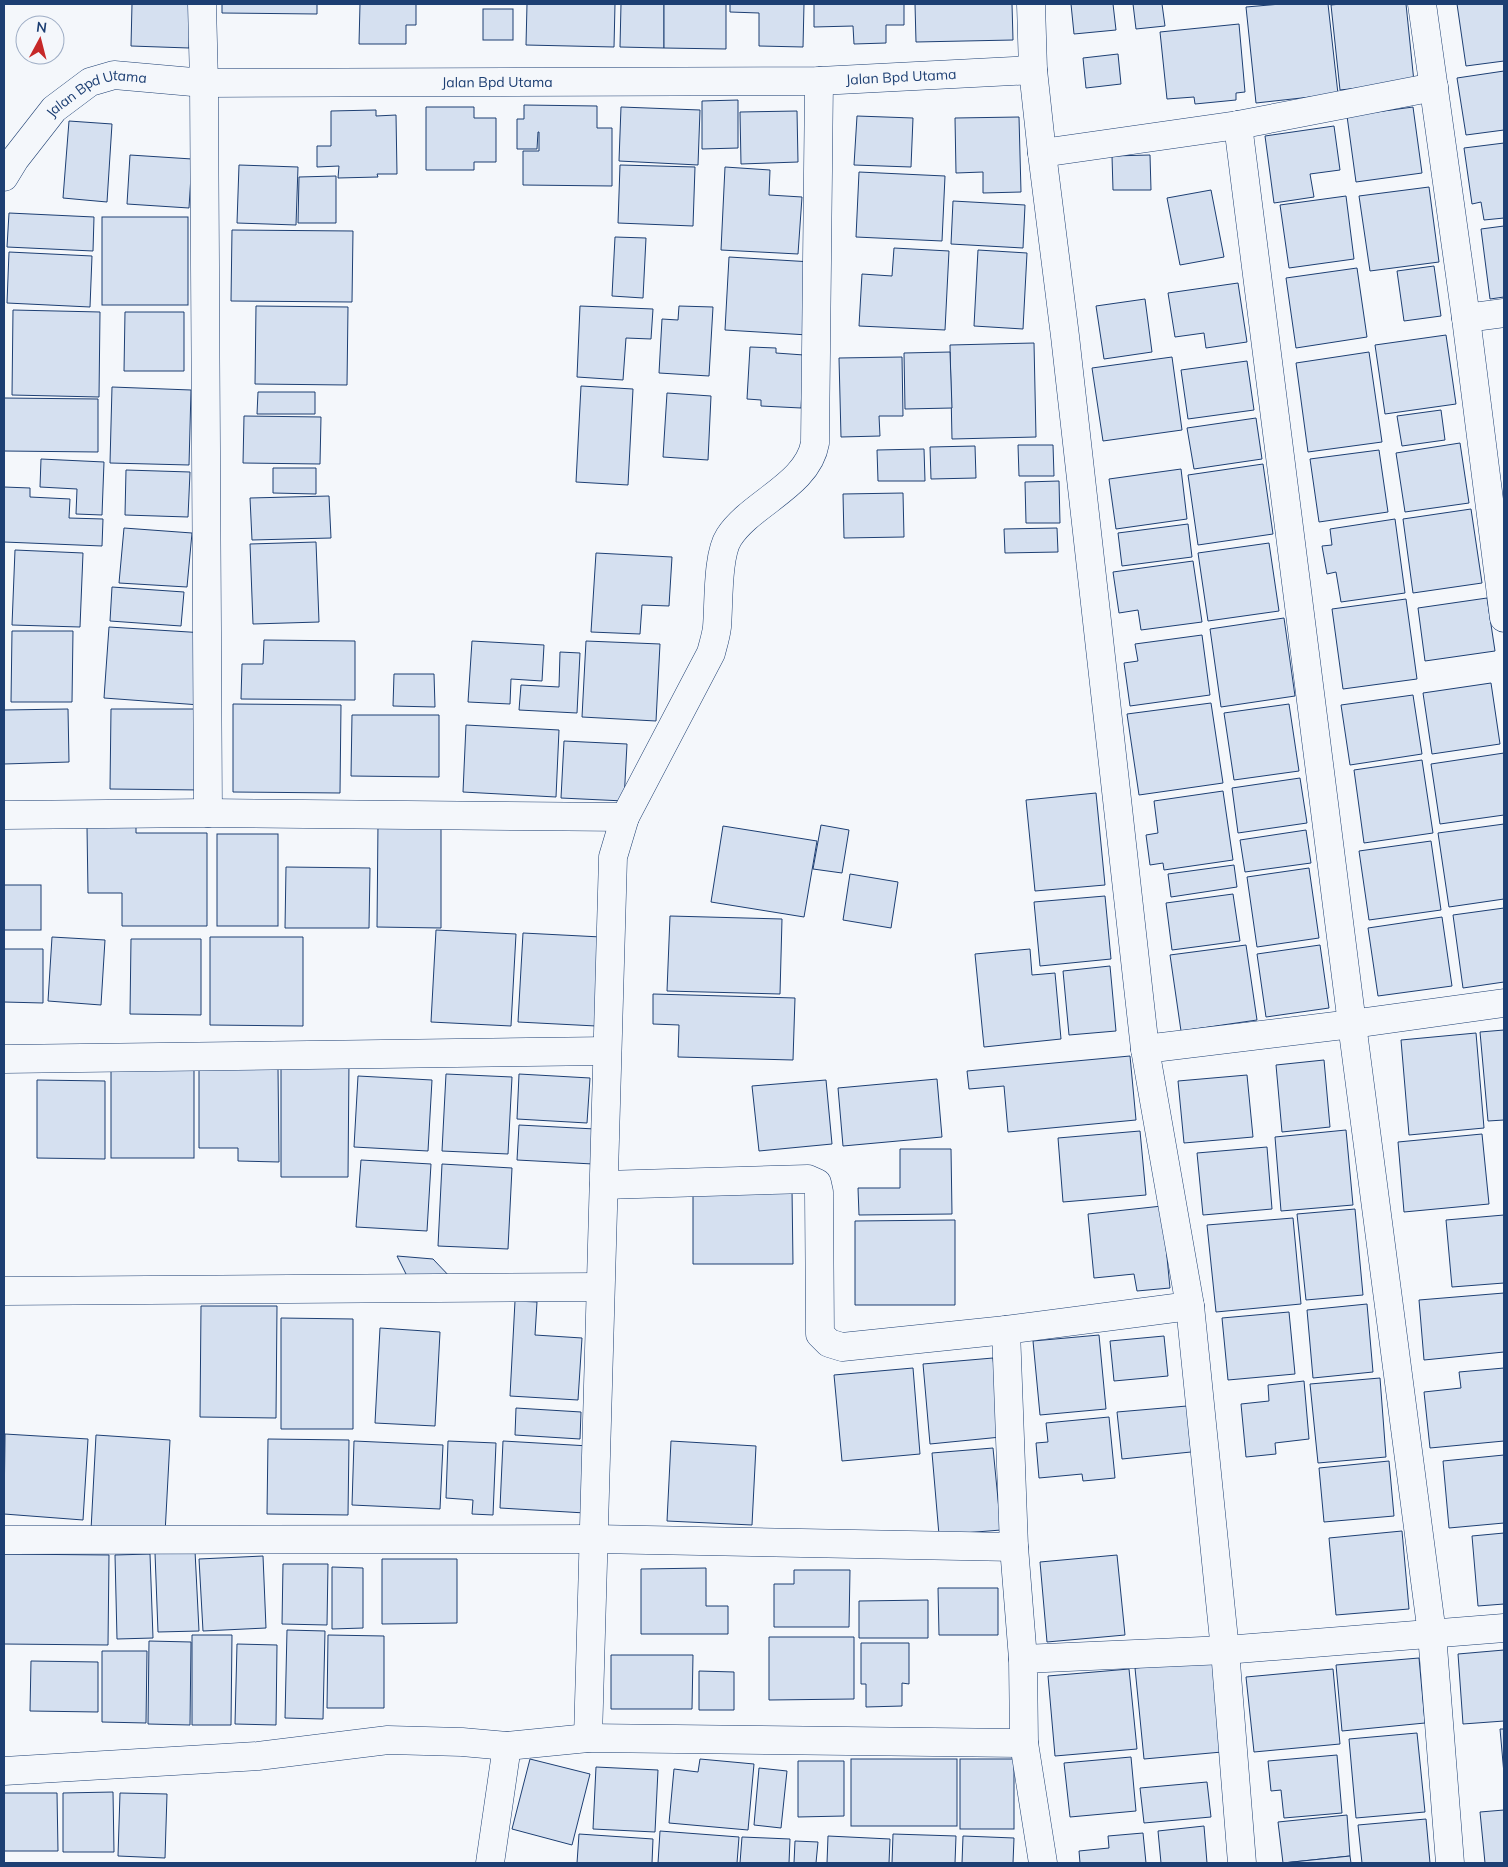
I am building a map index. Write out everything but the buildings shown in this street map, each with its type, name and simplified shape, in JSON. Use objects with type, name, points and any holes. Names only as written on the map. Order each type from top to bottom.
[{"type":"street","points":[[202,4],[208,814]]},
{"type":"street","points":[[1030,4],[1033,70],[1042,152],[1066,336],[1145,1049],[1190,1306],[1225,1650],[1242,1863]]},
{"type":"street","points":[[1422,4],[1466,318],[1504,618]]},
{"type":"street","name":"Jalan Bpd Utama","points":[[4,177],[15,159],[54,109],[90,82],[114,75],[204,83],[820,81],[1033,70]]},
{"type":"street","points":[[588,1738],[613,857],[625,818],[711,654],[716,630],[723,550],[728,538],[736,527],[792,480],[810,462],[813,453],[815,443],[820,81]]},
{"type":"street","points":[[1042,152],[1238,125],[1434,87]]},
{"type":"street","points":[[1238,125],[1352,1024],[1432,1634],[1450,1863]]},
{"type":"street","points":[[1466,318],[1504,313]]},
{"type":"street","points":[[4,815],[208,814],[625,818]]},
{"type":"street","points":[[1145,1049],[1352,1024],[1504,1002]]},
{"type":"street","points":[[4,1058],[607,1050]]},
{"type":"street","points":[[604,1185],[808,1179],[817,1183],[819,1192],[820,1334],[829,1343],[842,1347],[1006,1330],[1190,1306]]},
{"type":"street","points":[[4,1291],[600,1287]]},
{"type":"street","points":[[1006,1330],[1014,1547],[1023,1659],[1024,1743],[1043,1863]]},
{"type":"street","points":[[4,1540],[595,1539],[1014,1547]]},
{"type":"street","points":[[1023,1659],[1225,1650],[1504,1628]]},
{"type":"street","points":[[4,1771],[258,1756],[388,1740],[462,1742],[507,1746],[588,1738],[1024,1743]]},
{"type":"street","points":[[490,1863],[507,1746]]}]
